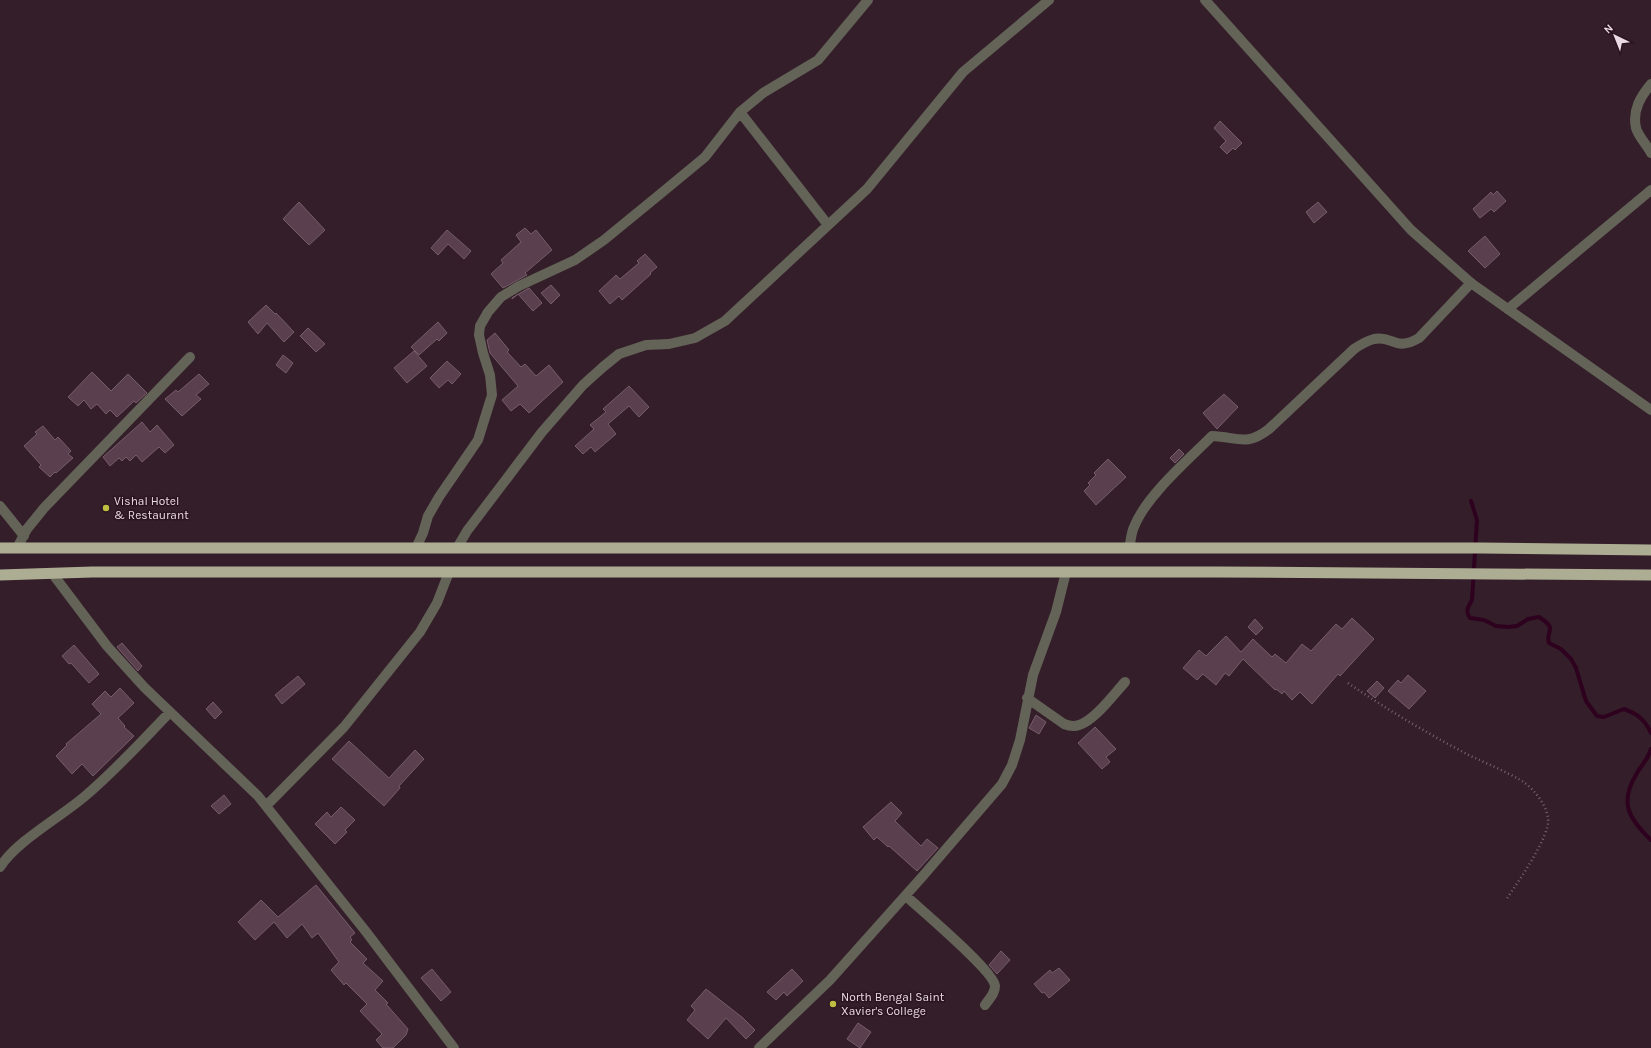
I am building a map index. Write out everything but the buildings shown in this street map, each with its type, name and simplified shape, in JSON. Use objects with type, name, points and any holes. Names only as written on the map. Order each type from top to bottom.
[{"type":"highway","points":[[0,548],[1481,548],[1651,550]]},
{"type":"highway","points":[[0,574],[1066,572],[1651,574]]},
{"type":"street","points":[[416,548],[423,533],[428,516],[439,497],[478,440],[481,432],[492,395],[490,375],[482,353],[479,335],[480,326],[488,312],[502,297],[520,286],[575,260],[604,240],[705,157],[740,112],[763,93],[818,60],[868,0]]},
{"type":"street","points":[[456,548],[467,531],[542,432],[583,385],[620,354],[646,345],[669,344],[695,338],[725,321],[867,189],[963,72],[1049,0]]},
{"type":"street","points":[[1205,0],[1411,230],[1471,283],[1651,410]]},
{"type":"street","points":[[1651,84],[1640,98],[1636,111],[1636,128],[1651,152]]},
{"type":"street","points":[[740,112],[828,225]]},
{"type":"street","points":[[1508,309],[1651,190]]},
{"type":"street","points":[[1129,548],[1134,527],[1150,500],[1212,436],[1249,440],[1258,438],[1354,349],[1367,341],[1375,339],[1409,344],[1419,338],[1471,283]]},
{"type":"street","points":[[16,548],[44,508],[190,357]]},
{"type":"street","points":[[0,506],[24,536]]},
{"type":"street","points":[[266,806],[344,726],[420,632],[437,603],[449,572]]},
{"type":"street","points":[[759,1048],[830,980],[906,896],[1002,784],[1012,765],[1020,740],[1027,698],[1033,675],[1056,612],[1066,572]]},
{"type":"street","points":[[52,573],[107,646],[144,687],[258,796],[367,933],[454,1048]]},
{"type":"street","points":[[1027,698],[1064,724],[1079,726],[1087,722],[1125,682]]},
{"type":"street","points":[[0,867],[19,848],[83,798],[108,776],[170,712]]},
{"type":"street","points":[[906,896],[970,954],[988,973],[994,982],[995,988],[985,1005]]},
{"type":"path","points":[[1348,683],[1416,726],[1463,752],[1523,782],[1534,792],[1546,811],[1548,830],[1527,868],[1506,900]]},
{"type":"waterway","points":[[1471,501],[1477,520],[1472,600],[1468,607],[1468,616],[1470,618],[1484,620],[1496,626],[1508,627],[1517,626],[1528,619],[1539,617],[1550,627],[1548,638],[1549,643],[1561,649],[1571,659],[1576,668],[1586,701],[1597,716],[1604,717],[1624,709],[1640,718],[1646,724],[1651,733]]},
{"type":"waterway","points":[[1651,749],[1631,783],[1627,801],[1632,817],[1651,840]]},
{"type":"place","name":"Vishal Hotel & Restaurant","points":[[106,508]]},
{"type":"place","name":"North Bengal Saint Xavier's College","points":[[833,1004]]}]
